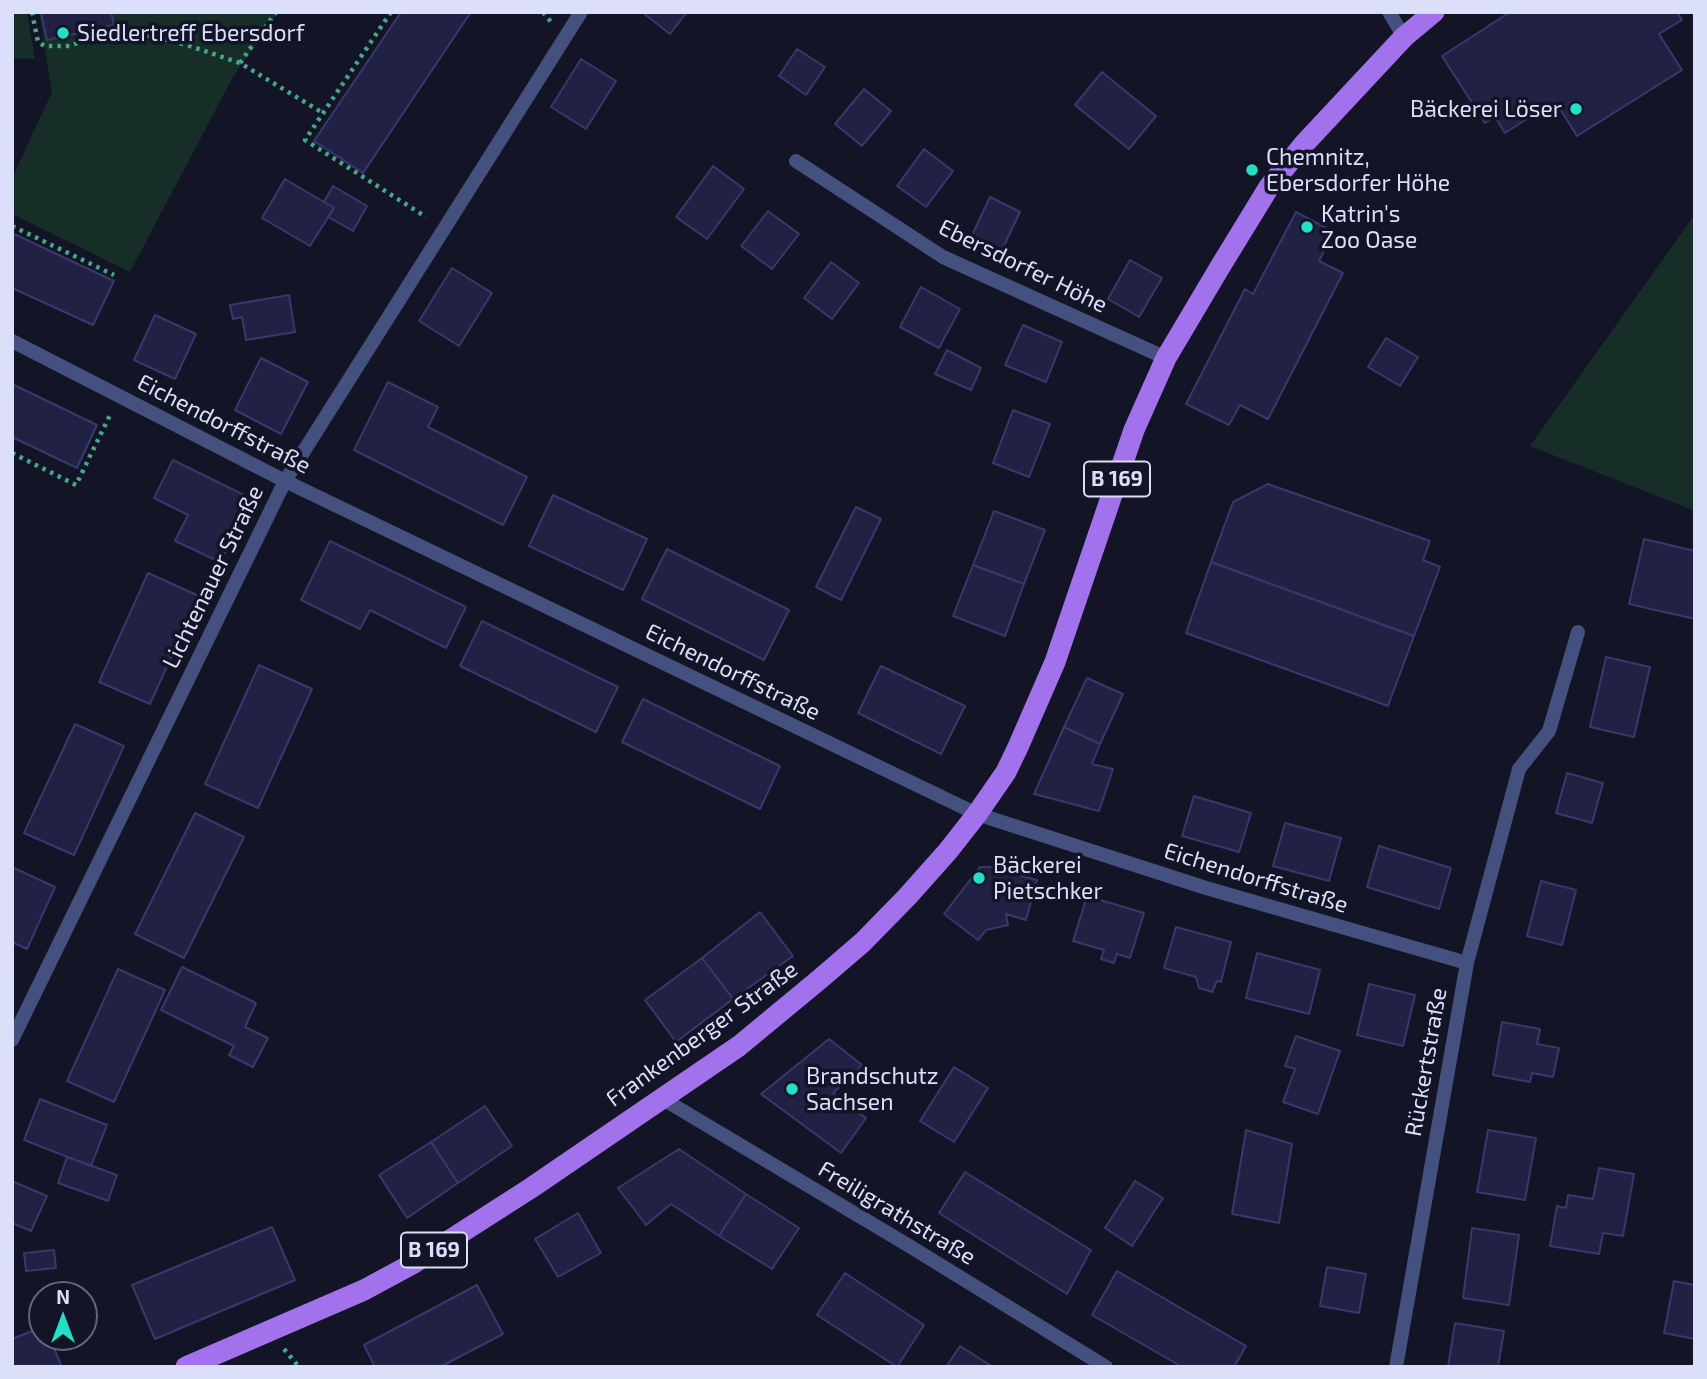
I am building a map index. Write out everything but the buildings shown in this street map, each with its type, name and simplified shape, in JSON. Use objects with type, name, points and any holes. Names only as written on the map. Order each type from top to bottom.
[{"type":"main road","name":"Frankenberger Straße","points":[[186,1367],[364,1290],[414,1263],[663,1099],[739,1046],[863,942],[948,851],[1006,772],[1038,705],[1134,430],[1166,358],[1269,187],[1305,142],[1404,37],[1434,12]]},
{"type":"street","name":"Lichtenauer Straße","points":[[12,1040],[285,481],[581,12]]},
{"type":"street","points":[[1389,12],[1404,37]]},
{"type":"street","name":"Ebersdorfer Höhe","points":[[796,161],[943,257],[1166,358]]},
{"type":"street","name":"Eichendorffstraße","points":[[12,341],[285,481],[977,814],[1206,888],[1467,963]]},
{"type":"street","name":"Rückertstraße","points":[[1396,1367],[1467,963],[1519,769],[1549,731],[1578,632]]},
{"type":"street","name":"Freiligrathstraße","points":[[663,1099],[1106,1367]]},
{"type":"path","points":[[32,12],[38,42],[45,46],[70,46],[108,30],[119,29],[187,45],[240,63],[323,113]]},
{"type":"path","points":[[240,63],[276,12]]},
{"type":"path","points":[[391,12],[305,139],[444,229]]},
{"type":"path","points":[[12,226],[114,275]]},
{"type":"path","points":[[12,453],[76,485],[119,396]]},
{"type":"green space","points":[[12,12],[27,12],[35,59],[12,58]]},
{"type":"green space","points":[[39,12],[278,12],[234,75],[130,272],[12,214],[12,178],[52,92]]},
{"type":"green space","points":[[1695,214],[1695,511],[1530,446]]},
{"type":"place","name":"Siedlertreff Ebersdorf","points":[[63,33]]},
{"type":"place","name":"Bäckerei Löser","points":[[1576,109]]},
{"type":"place","name":"Chemnitz, Ebersdorfer Höhe","points":[[1252,170]]},
{"type":"place","name":"Katrin's Zoo Oase","points":[[1307,227]]},
{"type":"place","name":"Bäckerei Pietschker","points":[[979,878]]},
{"type":"place","name":"Brandschutz Sachsen","points":[[792,1089]]}]
